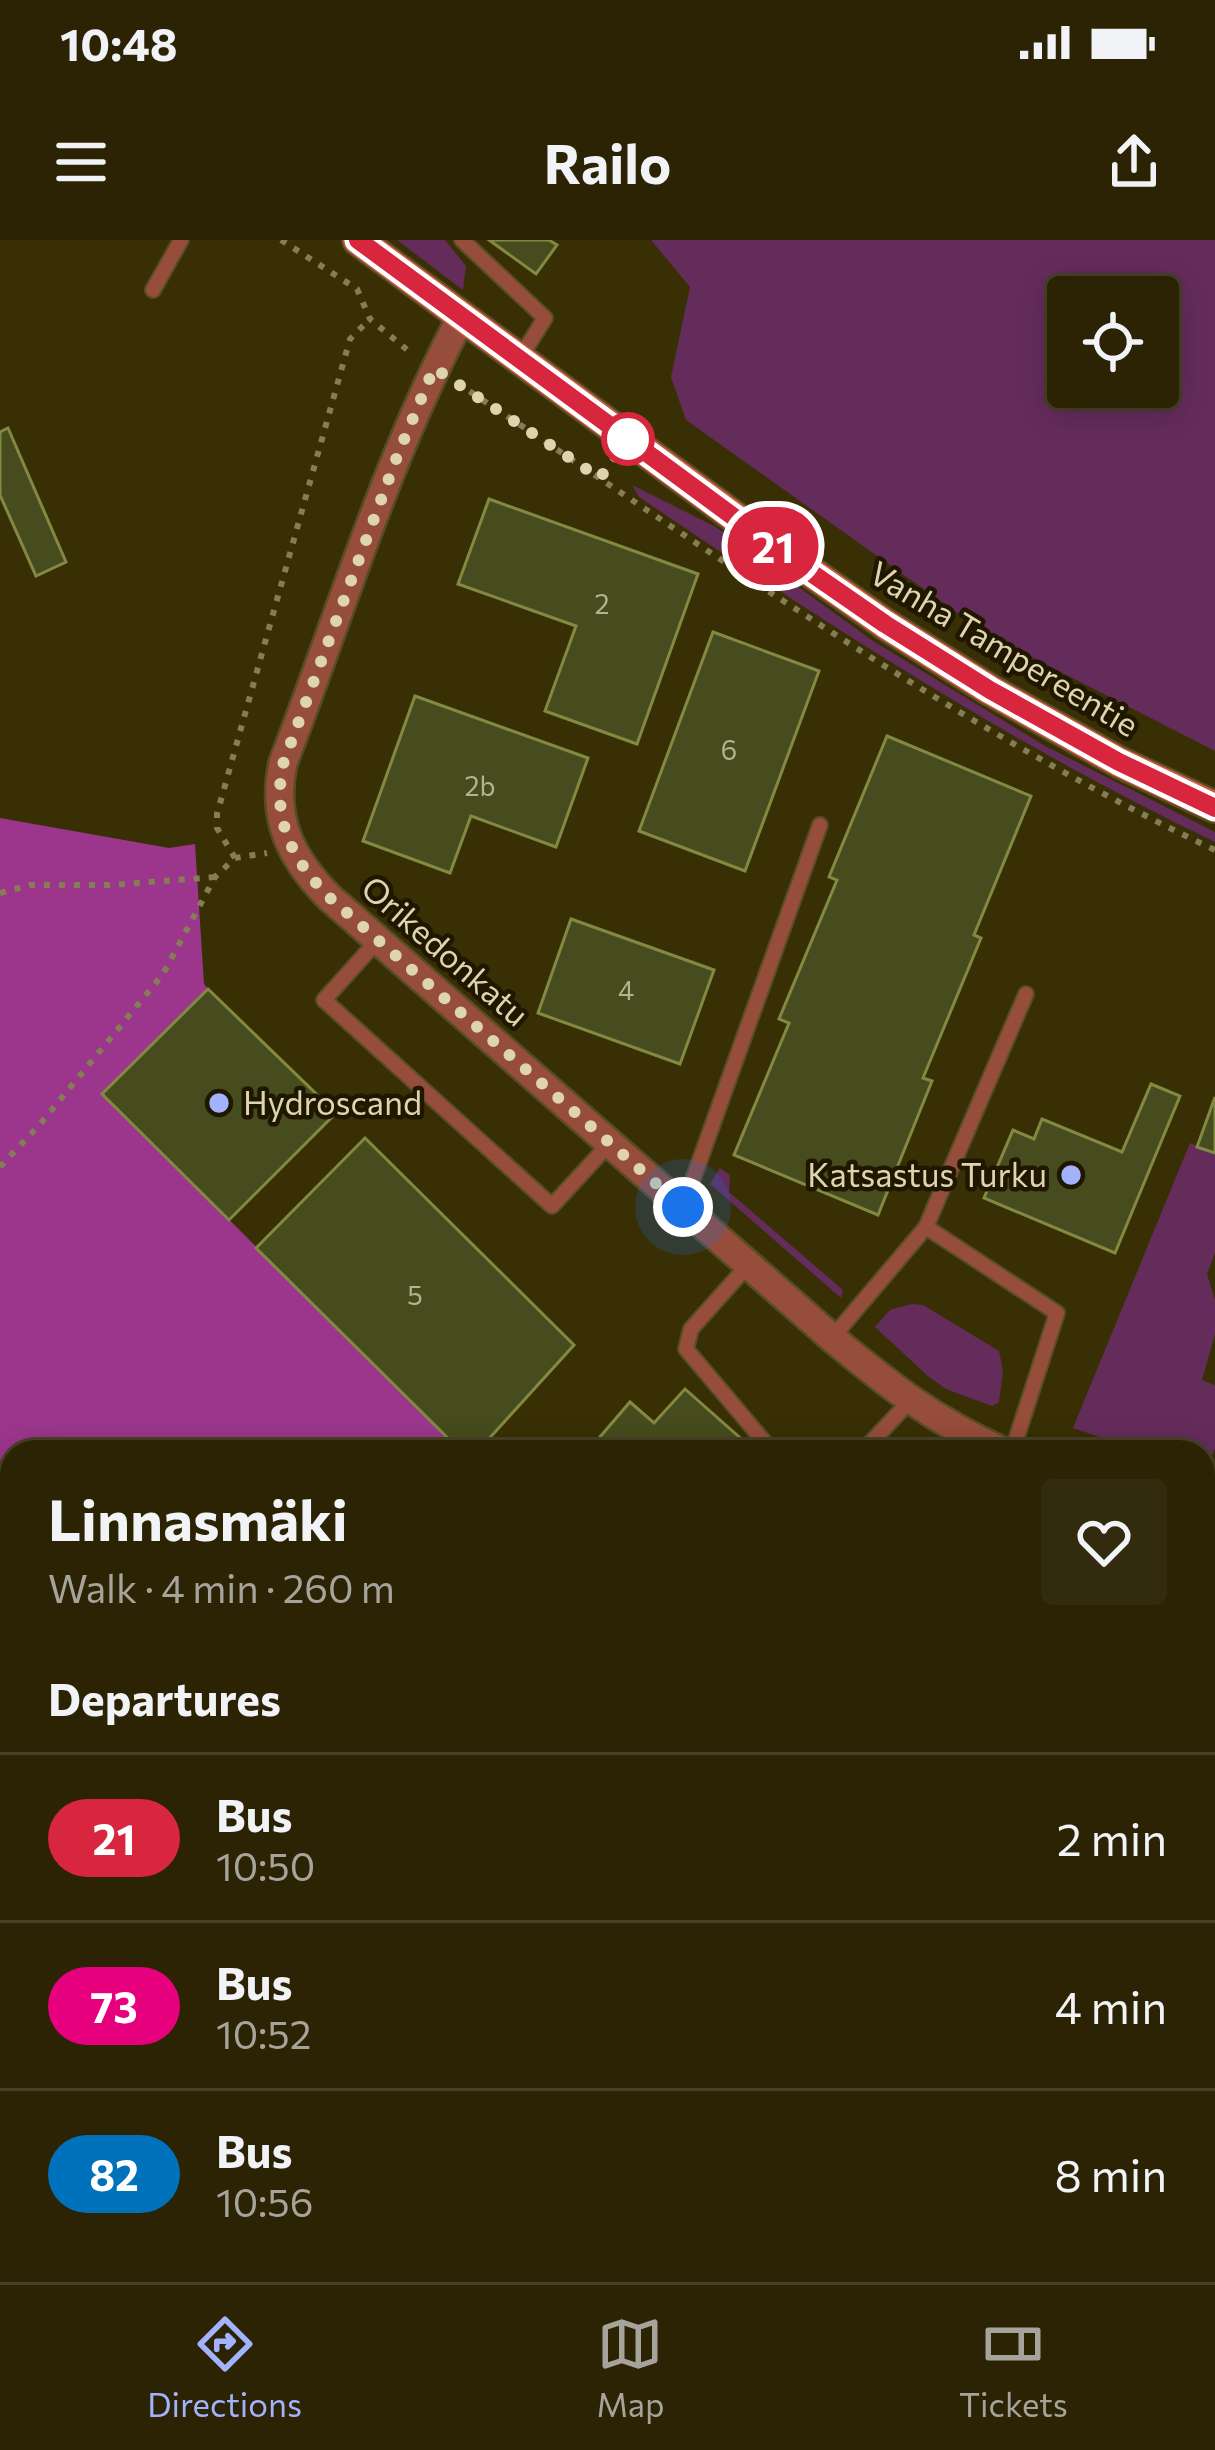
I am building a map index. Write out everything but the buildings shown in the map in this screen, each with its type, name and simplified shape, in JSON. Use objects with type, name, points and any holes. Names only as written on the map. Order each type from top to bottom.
[{"type":"main road","name":"Vanha Tampereentie","points":[[358,240],[885,624],[1119,762],[1215,807]]},
{"type":"street","name":"Orikedonkatu","points":[[462,316],[398,454],[279,782],[281,826],[310,878],[378,940],[909,1402],[980,1440]]},
{"type":"lane","points":[[153,290],[181,240]]},
{"type":"lane","points":[[462,240],[545,318],[520,358]]},
{"type":"lane","points":[[683,1207],[820,825]]},
{"type":"lane","points":[[378,940],[324,1000],[552,1206],[610,1143]]},
{"type":"lane","points":[[832,1338],[926,1227],[1026,994]]},
{"type":"lane","points":[[926,1227],[1058,1313],[1012,1440]]},
{"type":"lane","points":[[749,1264],[691,1329],[686,1349],[763,1440]]},
{"type":"lane","points":[[873,1440],[909,1402]]},
{"type":"path","points":[[281,240],[357,289],[370,319],[434,368],[881,667],[1012,744],[1215,850]]},
{"type":"path","points":[[0,1167],[164,974],[215,877],[235,858],[217,828],[217,814],[350,339],[370,319]]},
{"type":"path","points":[[0,893],[30,885],[215,877]]},
{"type":"shaded area","points":[[397,240],[445,240],[466,266],[463,290]]},
{"type":"shaded area","points":[[651,240],[1215,240],[1215,751],[987,634],[686,420],[671,377],[690,287]]},
{"type":"shaded area","points":[[632,485],[716,527],[873,641],[1045,746],[1215,832],[1215,842],[1066,765],[921,680],[639,497]]},
{"type":"shaded area","points":[[0,818],[169,848],[195,844],[208,989],[103,1094],[450,1440],[0,1440]]},
{"type":"shaded area","points":[[1190,1143],[1215,1153],[1215,1253],[1207,1274],[1215,1300],[1215,1334],[1202,1380],[1215,1385],[1215,1440],[1108,1440],[1073,1428]]},
{"type":"shaded area","points":[[720,1168],[730,1175],[729,1192],[843,1290],[841,1298],[710,1184]]},
{"type":"shaded area","points":[[923,1305],[999,1351],[1003,1371],[999,1402],[992,1406],[946,1389],[875,1327],[890,1310]]},
{"type":"bus line","name":"21","points":[[358,240],[885,624],[1119,762],[1215,808]]},
{"type":"place","name":"Hydroscand","points":[[219,1103]]},
{"type":"place","name":"Katsastus Turku","points":[[1071,1175]]},
{"type":"route","points":[[628,439],[600,478],[434,368],[283,764],[278,802],[281,826],[292,848],[310,878],[330,898],[683,1207]]}]
